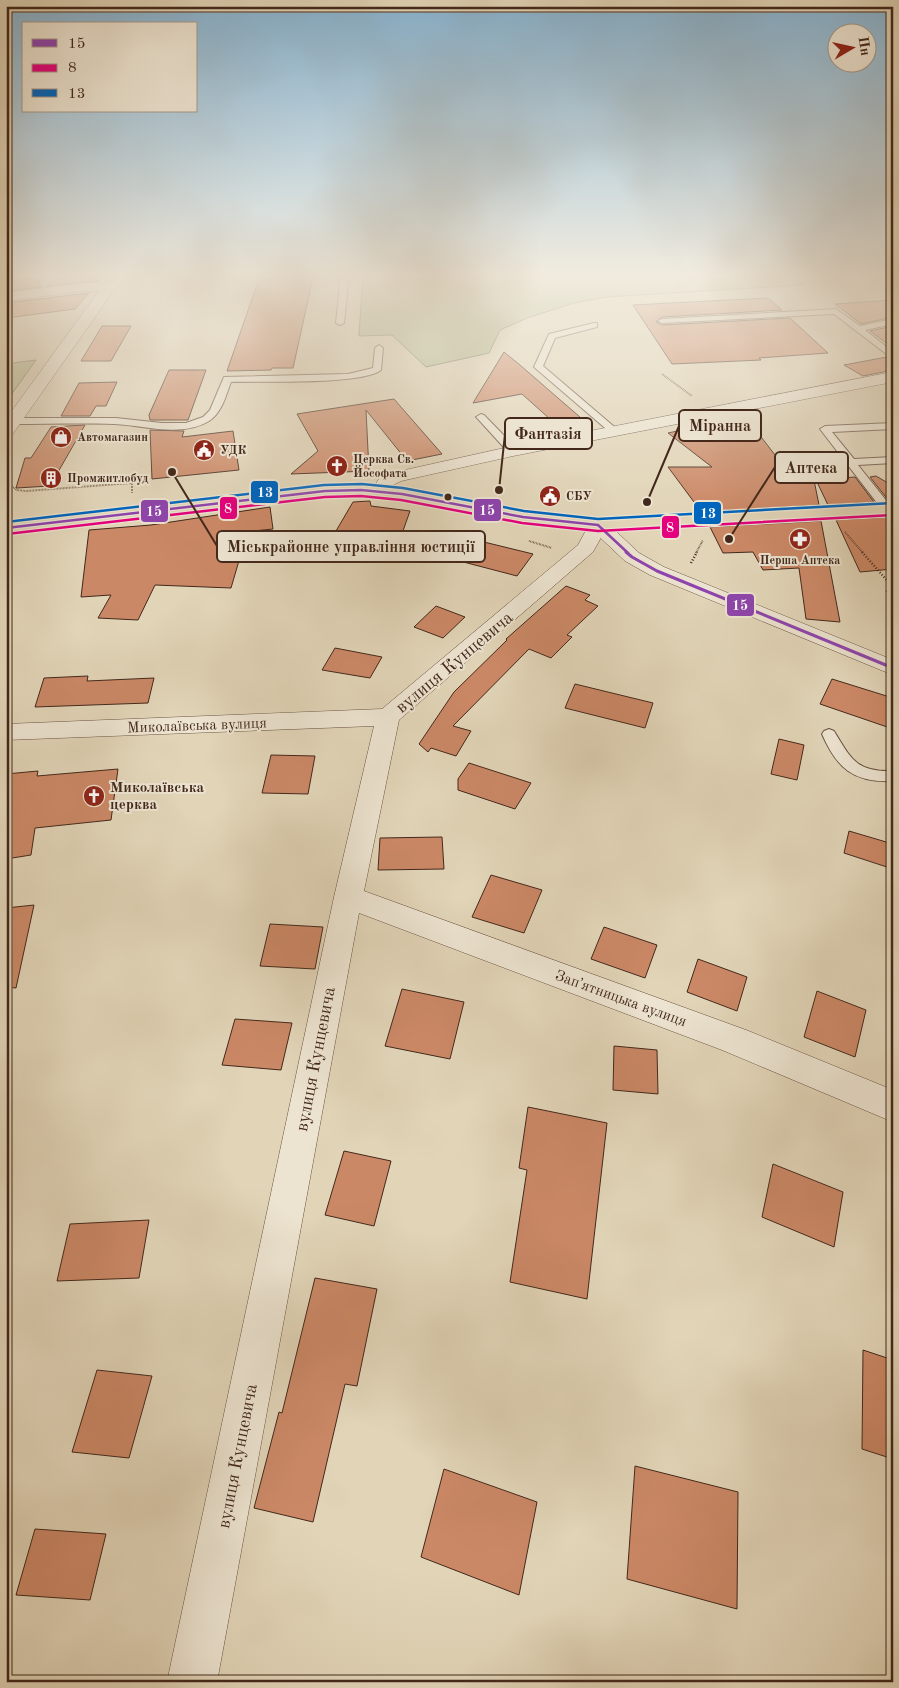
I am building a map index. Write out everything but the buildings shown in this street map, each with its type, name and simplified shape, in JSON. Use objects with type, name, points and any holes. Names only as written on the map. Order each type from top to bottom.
[{"type":"main road","points":[[6,528],[325,491],[402,494],[523,517],[598,525],[890,510]]},
{"type":"street","points":[[9,426],[62,352]]},
{"type":"street","points":[[380,492],[386,481],[396,477],[893,377]]},
{"type":"street","points":[[598,525],[632,557],[657,571],[893,668]]},
{"type":"street","name":"вулиця Кунцевича","points":[[192,1682],[348,897],[388,717],[586,548],[598,525]]},
{"type":"street","name":"Миколаївська вулиця","points":[[6,732],[388,717]]},
{"type":"street","name":"Запʼятницька вулиця","points":[[348,897],[734,1040],[893,1106]]},
{"type":"lane","points":[[9,426],[119,421],[141,425],[191,425],[206,419],[217,407],[227,378],[348,377],[377,370],[379,352]]},
{"type":"lane","points":[[545,352],[538,367],[615,432]]},
{"type":"lane","points":[[481,417],[514,452]]},
{"type":"lane","points":[[890,510],[825,429],[893,426]]},
{"type":"lane","points":[[852,462],[893,460]]},
{"type":"lane","points":[[830,734],[836,750],[851,768],[866,776],[893,776]]},
{"type":"path","points":[[662,374],[714,412]]},
{"type":"path","points":[[6,482],[16,490],[26,491],[132,482],[132,497]]},
{"type":"path","points":[[844,531],[892,585],[887,591],[893,603]]},
{"type":"path","points":[[691,565],[706,534]]},
{"type":"path","points":[[528,540],[576,556]]},
{"type":"green space","points":[[410,352],[490,352],[489,353],[426,367]]},
{"type":"green space","points":[[36,360],[6,402],[6,364]]},
{"type":"transit line","name":"13","points":[[6,522],[324,485],[362,484],[403,488],[524,511],[598,519],[893,503]]},
{"type":"transit line","name":"15","points":[[6,528],[325,491],[361,490],[402,494],[523,517],[598,525]]},
{"type":"transit line","name":"8","points":[[7,534],[325,497],[361,496],[401,500],[522,523],[598,531],[893,515]]},
{"type":"transit line","name":"15","points":[[598,525],[632,557],[657,571],[893,668]]},
{"type":"place","name":"Автомагазин","points":[[61,437]]},
{"type":"place","name":"УДК","points":[[204,450]]},
{"type":"place","name":"Церква Св. Йософата","points":[[337,466]]},
{"type":"place","name":"Міськрайонне управління юстиції","points":[[172,472]]},
{"type":"place","name":"Промжитлобуд","points":[[51,478]]},
{"type":"place","name":"Фантазія","points":[[499,490]]},
{"type":"place","name":"СБУ","points":[[550,496]]},
{"type":"place","name":"Міранна","points":[[647,502]]},
{"type":"place","name":"Аптека","points":[[729,539]]},
{"type":"place","name":"Перша Аптека","points":[[800,539]]},
{"type":"place","name":"Миколаївська церква","points":[[94,796]]}]
